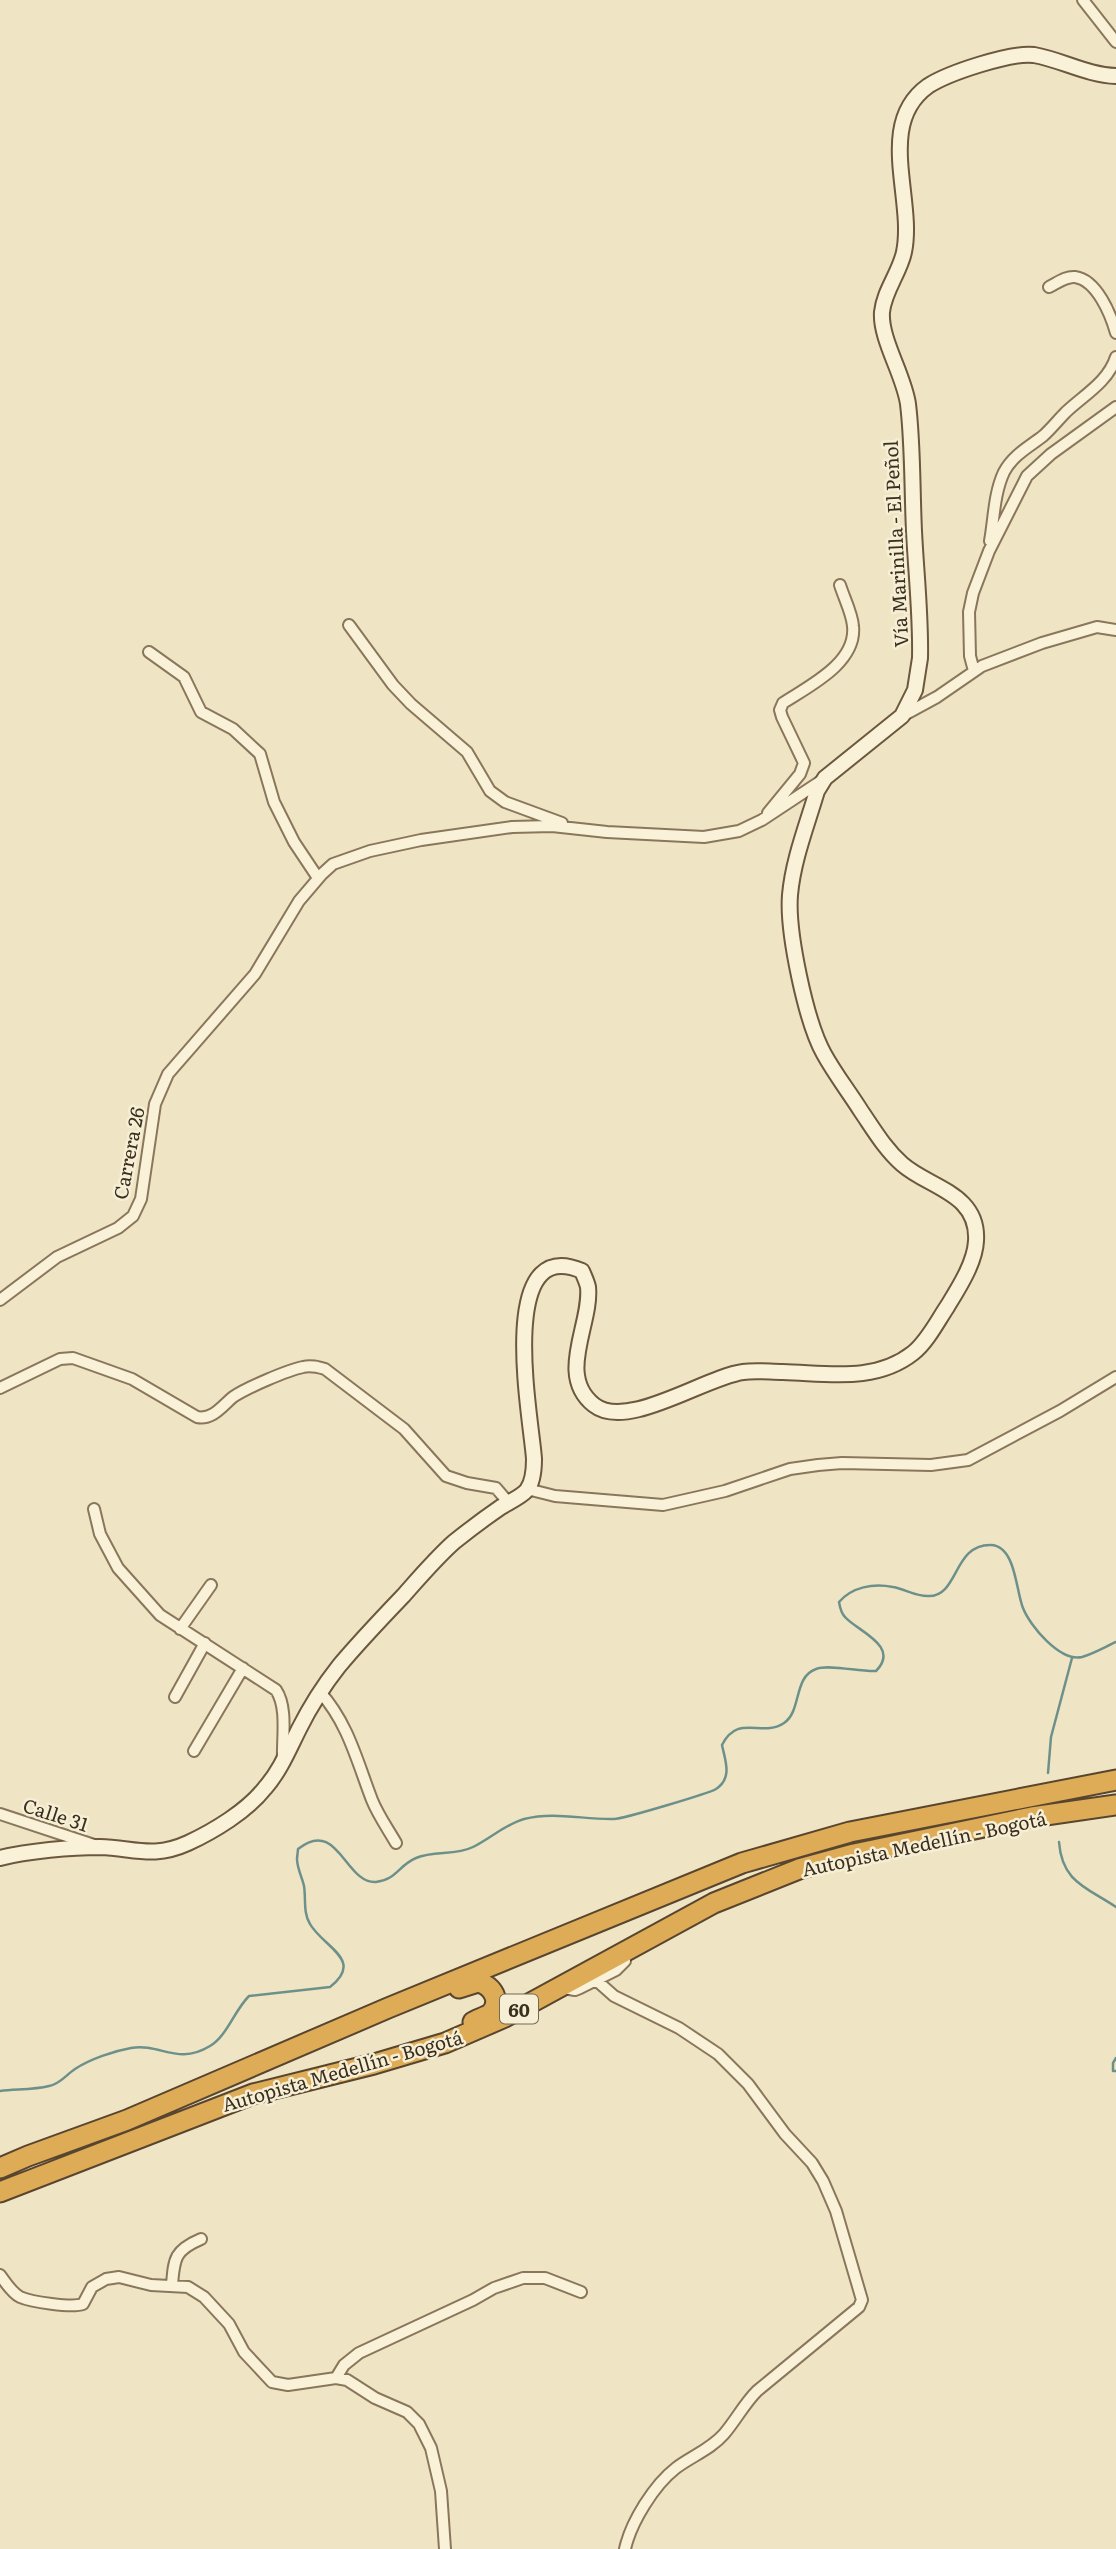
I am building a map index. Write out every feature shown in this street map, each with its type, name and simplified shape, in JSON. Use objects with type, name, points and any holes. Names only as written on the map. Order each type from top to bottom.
[{"type":"highway","name":"Autopista Medellín - Bogotá","points":[[0,2168],[127,2120],[388,2008],[702,1878],[753,1860],[850,1832],[1116,1780]]},
{"type":"highway","name":"Autopista Medellín - Bogotá","points":[[0,2192],[253,2094],[374,2064],[467,2034],[505,2017],[714,1903],[799,1869],[854,1854],[1032,1817],[1113,1807]]},
{"type":"highway","points":[[374,2064],[389,2049],[442,2034],[483,2017],[494,2008],[496,2001],[491,1988],[478,1982],[408,2010],[388,2008]]},
{"type":"main road","name":"Vía Marinilla - El Peñol","points":[[527,1489],[533,1477],[534,1459],[525,1389],[525,1324],[528,1301],[535,1282],[550,1269],[562,1265],[582,1271],[588,1286],[585,1317],[575,1360],[577,1376],[591,1403],[601,1410],[617,1412],[634,1411],[708,1382],[744,1372],[853,1375],[896,1364],[915,1352],[934,1328],[974,1255],[976,1236],[973,1222],[964,1204],[949,1191],[909,1170],[890,1151],[823,1053],[809,1014],[792,940],[790,897],[795,864],[817,792],[825,778],[902,716],[915,690],[920,640],[908,403],[882,312],[904,253],[906,214],[901,133],[905,114],[915,99],[929,86],[965,68],[1022,55],[1034,55],[1099,75],[1116,76]]},
{"type":"main road","points":[[0,1858],[26,1853],[101,1847],[143,1853],[157,1852],[188,1843],[253,1801],[265,1790],[283,1762],[320,1692],[353,1650],[451,1545],[527,1489]]},
{"type":"street","points":[[1083,0],[1116,42]]},
{"type":"street","points":[[1049,287],[1068,278],[1077,277],[1088,282],[1096,290],[1116,333]]},
{"type":"street","points":[[989,551],[999,489],[1012,460],[1098,385],[1108,375],[1116,357]]},
{"type":"street","points":[[974,671],[970,656],[969,612],[973,593],[989,551],[1027,476],[1051,454],[1116,407]]},
{"type":"street","points":[[762,820],[800,774],[804,763],[782,717],[780,710],[783,703],[833,669],[851,646],[853,626],[840,585]]},
{"type":"street","points":[[349,625],[393,685],[467,752],[491,791],[505,802],[577,829]]},
{"type":"street","points":[[902,716],[937,697],[974,671],[1042,643],[1097,627],[1116,629]]},
{"type":"street","points":[[149,652],[184,677],[201,712],[233,729],[260,754],[274,802],[293,842],[318,878]]},
{"type":"street","name":"Carrera 26","points":[[0,1300],[57,1257],[118,1228],[132,1216],[141,1199],[155,1104],[168,1074],[256,974],[299,901],[333,864],[370,851],[421,840],[512,827],[552,826],[704,837],[739,831],[762,820],[825,778]]},
{"type":"street","points":[[0,1388],[60,1359],[73,1358],[132,1379],[203,1418],[212,1415],[245,1391],[304,1366],[314,1366],[325,1369],[404,1429],[446,1476],[496,1488],[508,1503]]},
{"type":"street","points":[[527,1489],[555,1496],[663,1504],[725,1491],[790,1469],[842,1463],[932,1465],[968,1460],[1060,1411],[1116,1377]]},
{"type":"street","points":[[94,1508],[100,1534],[118,1567],[160,1615],[276,1690],[280,1696],[283,1762]]},
{"type":"street","points":[[180,1629],[211,1585]]},
{"type":"street","points":[[175,1698],[205,1643]]},
{"type":"street","points":[[194,1751],[243,1668]]},
{"type":"street","points":[[320,1692],[336,1710],[346,1728],[374,1803],[396,1843]]},
{"type":"street","name":"Calle 31","points":[[0,1814],[101,1847]]},
{"type":"street","points":[[560,1987],[575,1990],[596,1980],[621,1966],[625,1961],[625,1952]]},
{"type":"street","points":[[596,1980],[602,1988],[623,2002],[679,2028],[718,2054],[748,2084],[785,2134],[812,2162],[823,2181],[836,2211],[862,2300],[859,2307],[757,2391],[725,2433],[712,2445],[666,2477],[633,2523],[625,2549]]},
{"type":"street","points":[[172,2285],[173,2266],[178,2252],[201,2239]]},
{"type":"street","points":[[0,2276],[11,2290],[29,2300],[71,2306],[83,2304],[92,2287],[106,2279],[119,2277],[152,2285],[172,2285],[196,2290],[229,2324],[244,2352],[272,2382],[288,2385],[336,2378],[347,2380],[374,2398],[407,2412],[419,2424],[431,2448],[441,2491],[445,2549]]},
{"type":"street","points":[[336,2378],[344,2365],[359,2353],[494,2288],[523,2278],[545,2278],[581,2292]]},
{"type":"waterway","points":[[0,2091],[53,2085],[88,2062],[131,2048],[151,2048],[178,2054],[198,2052],[216,2042],[249,1996],[330,1987],[340,1977],[342,1961],[308,1920],[304,1886],[297,1862],[298,1849],[312,1841],[323,1841],[332,1846],[356,1873],[365,1880],[376,1882],[383,1881],[416,1858],[466,1850],[524,1819],[558,1816],[614,1819],[666,1806],[716,1789],[725,1780],[726,1763],[722,1745],[728,1735],[743,1728],[776,1727],[784,1723],[790,1718],[801,1686],[809,1673],[829,1667],[876,1671],[882,1662],[880,1647],[845,1617],[839,1602],[857,1590],[885,1586],[924,1596],[939,1594],[970,1553],[979,1547],[991,1545],[1006,1553],[1014,1571],[1023,1608],[1039,1633],[1056,1648],[1064,1654],[1082,1657],[1116,1642]]},
{"type":"waterway","points":[[1048,1773],[1051,1737],[1072,1658]]},
{"type":"waterway","points":[[1059,1842],[1061,1855],[1070,1875],[1116,1907]]},
{"type":"waterway","points":[[1116,2058],[1113,2063],[1113,2071],[1116,2071]]}]
